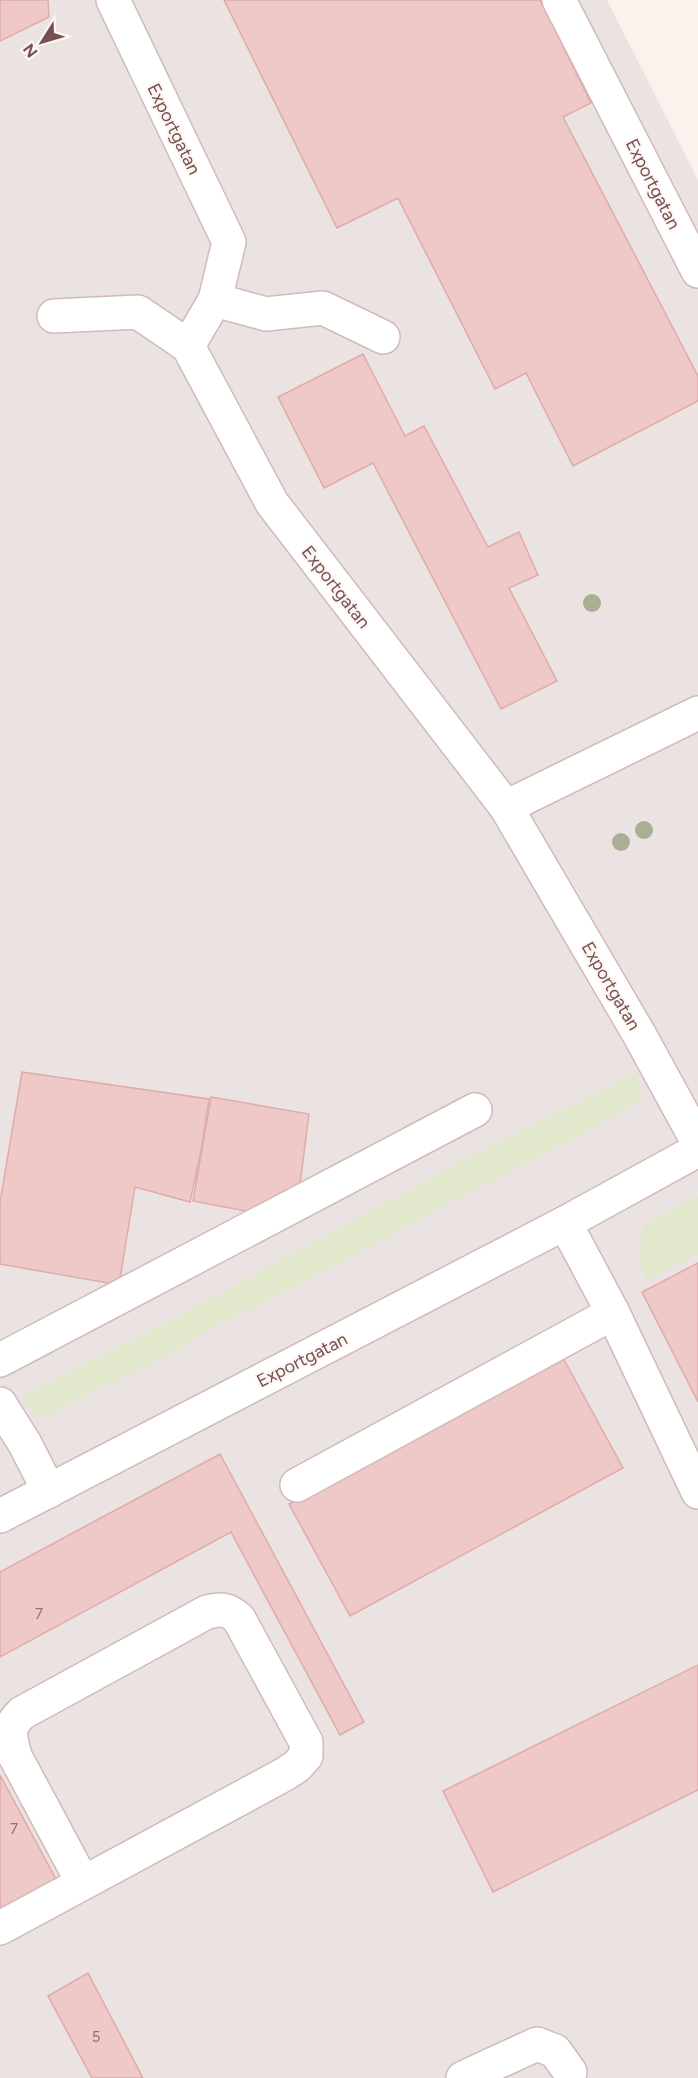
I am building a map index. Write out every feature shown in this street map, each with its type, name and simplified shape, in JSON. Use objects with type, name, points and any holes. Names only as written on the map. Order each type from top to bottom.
[{"type":"street","name":"Exportgatan","points":[[113,0],[228,242],[215,300],[188,346],[272,503],[506,807],[639,1034],[698,1142]]},
{"type":"street","name":"Exportgatan","points":[[559,0],[698,271]]},
{"type":"street","points":[[215,300],[266,314],[322,308],[383,337]]},
{"type":"street","points":[[54,316],[138,312],[188,346]]},
{"type":"street","points":[[506,807],[698,713]]},
{"type":"street","points":[[0,1360],[475,1110]]},
{"type":"street","name":"Exportgatan","points":[[0,1516],[566,1223],[698,1150]]},
{"type":"street","points":[[566,1223],[613,1312],[698,1492]]},
{"type":"street","points":[[297,1485],[613,1312]]},
{"type":"street","points":[[0,1404],[25,1444],[49,1491]]},
{"type":"street","points":[[0,1928],[285,1774],[297,1767],[306,1756],[306,1742],[239,1619],[231,1612],[223,1608],[207,1612],[22,1713],[11,1723],[10,1736],[15,1756],[83,1883]]},
{"type":"street","points":[[463,2078],[537,2044],[555,2051],[570,2073]]},
{"type":"shaded area","points":[[0,0],[607,0],[698,180],[698,2078],[0,2078]]},
{"type":"green space","points":[[636,1073],[643,1098],[576,1137],[216,1326],[164,1357],[73,1401],[48,1417],[37,1417],[22,1396],[178,1317],[444,1171]]},
{"type":"green space","points":[[698,1196],[698,1253],[646,1281],[641,1267],[640,1253],[645,1224]]},
{"type":"building","points":[[0,0],[48,0],[49,17],[0,41]]},
{"type":"building","points":[[224,0],[540,0],[591,103],[563,117],[698,376],[698,401],[573,466],[526,373],[495,389],[398,198],[337,228]]},
{"type":"building","points":[[363,354],[405,436],[424,426],[488,547],[519,532],[538,575],[509,588],[557,681],[501,709],[373,463],[324,488],[278,397]]},
{"type":"building","points":[[22,1072],[209,1099],[190,1202],[135,1187],[119,1285],[0,1264],[0,1202]]},
{"type":"building","points":[[211,1097],[309,1114],[299,1192],[256,1213],[193,1201]]},
{"type":"building","points":[[698,1263],[698,1402],[642,1292]]},
{"type":"building","points":[[562,1356],[623,1468],[350,1616],[289,1504]]},
{"type":"building","points":[[220,1454],[364,1722],[340,1735],[231,1532],[0,1657],[0,1572]]},
{"type":"building","points":[[698,1665],[698,1790],[493,1892],[443,1791]]},
{"type":"building","points":[[0,1775],[58,1883],[0,1915]]},
{"type":"building","points":[[88,1973],[143,2078],[92,2078],[48,1996]]}]
